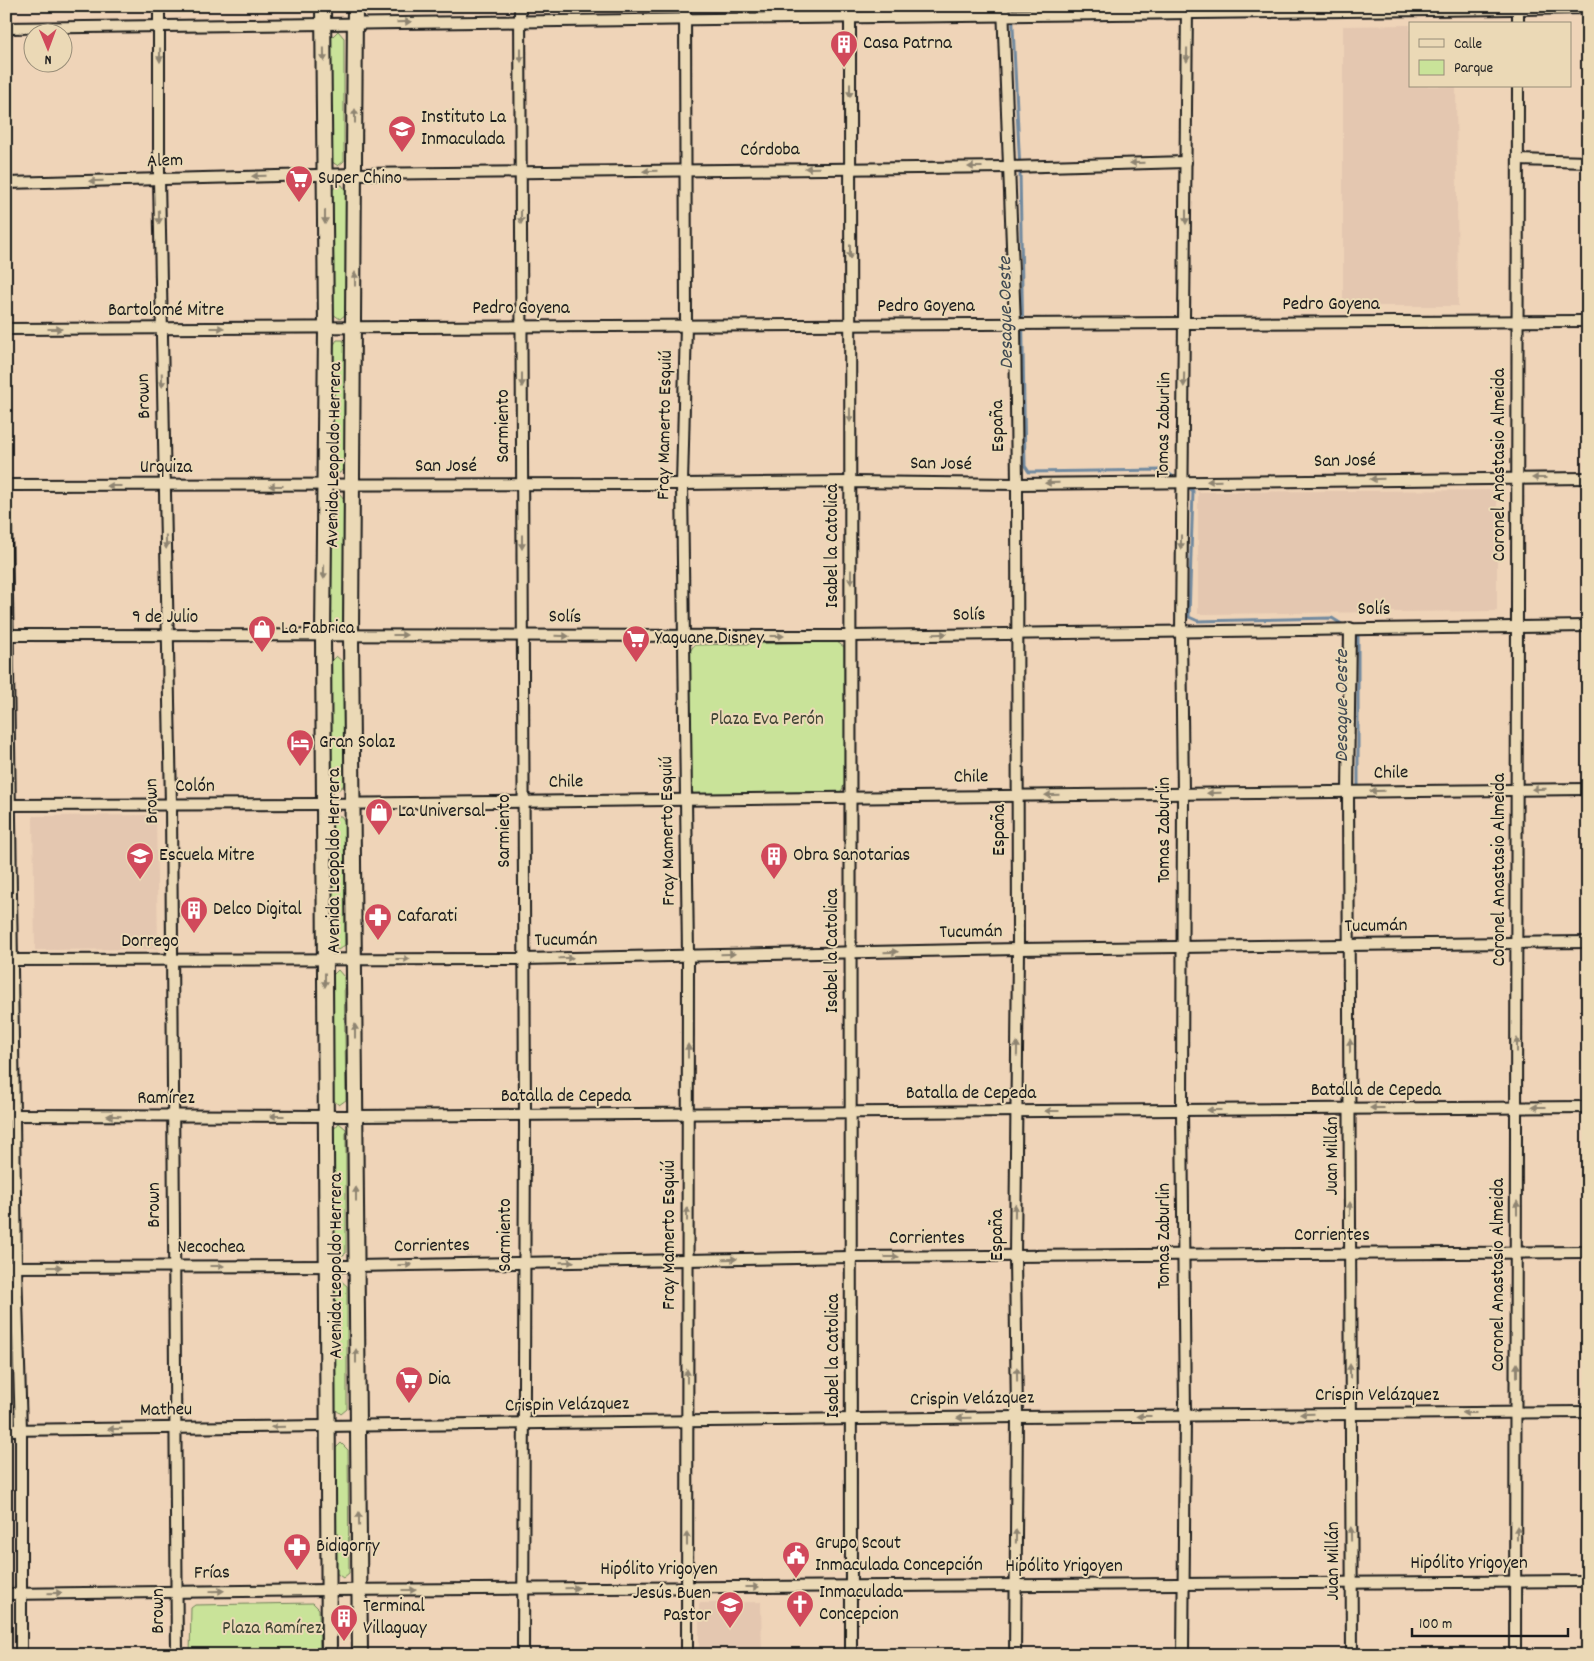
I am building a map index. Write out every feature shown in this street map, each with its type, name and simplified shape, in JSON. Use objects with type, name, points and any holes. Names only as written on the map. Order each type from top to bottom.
[{"type":"street","name":"Brown","points":[[160,6],[159,179],[171,805],[170,960],[177,1655]]},
{"type":"street","name":"Avenida Leopoldo Herrera","points":[[323,6],[326,328],[323,636],[329,1655]]},
{"type":"street","name":"Avenida Leopoldo Herrera","points":[[355,6],[355,328],[351,635],[354,803],[357,1426],[361,1590],[360,1655]]},
{"type":"street","name":"Sarmiento","points":[[520,6],[524,1115],[523,1655]]},
{"type":"street","name":"Fray Mamerto Esquiú","points":[[685,6],[686,325],[682,484],[688,955],[687,1655]]},
{"type":"street","name":"Isabel la Catolica","points":[[850,6],[851,1655]]},
{"type":"street","points":[[1518,7],[1518,22]]},
{"type":"street","points":[[6,28],[686,18],[850,18],[1003,11],[1588,8]]},
{"type":"street","name":"Tomas Zaburlin","points":[[1183,1655],[1185,1415],[1182,1110],[1183,794],[1181,481],[1185,324],[1187,10]]},
{"type":"street","name":"España","points":[[1003,11],[1015,325],[1017,484],[1018,949],[1015,1257],[1017,1417],[1015,1655]]},
{"type":"street","name":"Coronel Anastasio Almeida","points":[[1516,1655],[1518,88]]},
{"type":"street","points":[[1518,160],[1588,162]]},
{"type":"street","name":"Córdoba","points":[[354,174],[685,171],[850,166],[1009,166],[1186,162]]},
{"type":"street","name":"Alem","points":[[6,183],[354,174]]},
{"type":"street","name":"Pedro Goyena","points":[[326,328],[1588,321]]},
{"type":"street","name":"Bartolomé Mitre","points":[[6,329],[326,328]]},
{"type":"street","name":"San José","points":[[325,486],[354,484],[850,482],[1017,484],[1588,478]]},
{"type":"street","name":"Urquiza","points":[[6,485],[325,486]]},
{"type":"street","points":[[6,519],[11,1267],[21,1430],[21,1655]]},
{"type":"street","name":"Solís","points":[[323,636],[851,636],[1588,626]]},
{"type":"street","name":"Juan Millán","points":[[1350,628],[1348,792],[1351,1108],[1350,1413],[1352,1655]]},
{"type":"street","name":"9 de Julio","points":[[7,635],[323,636]]},
{"type":"street","name":"Chile","points":[[324,804],[1588,789]]},
{"type":"street","name":"Colón","points":[[9,805],[324,804]]},
{"type":"street","name":"Tucumán","points":[[355,959],[523,959],[1018,949],[1588,942]]},
{"type":"street","name":"Dorrego","points":[[9,960],[355,959]]},
{"type":"street","name":"Batalla de Cepeda","points":[[326,1116],[1588,1107]]},
{"type":"street","name":"Ramírez","points":[[10,1115],[326,1116]]},
{"type":"street","name":"Corrientes","points":[[326,1265],[851,1257],[1588,1252]]},
{"type":"street","name":"Necochea","points":[[11,1267],[326,1265]]},
{"type":"street","name":"Crispin Velázquez","points":[[327,1427],[1350,1413],[1588,1412]]},
{"type":"street","name":"Matheu","points":[[6,1430],[327,1427]]},
{"type":"street","name":"Hipólito Yrigoyen","points":[[361,1590],[1588,1581]]},
{"type":"street","name":"Frías","points":[[6,1594],[361,1590]]},
{"type":"shaded area","points":[[1409,25],[1409,88],[1456,88],[1458,306],[1343,306],[1343,26]]},
{"type":"shaded area","points":[[1497,490],[1497,611],[1198,614],[1198,492]]},
{"type":"shaded area","name":"Escuela Mitre","points":[[156,815],[158,949],[35,950],[33,816]]},
{"type":"shaded area","points":[[11,1313],[11,1421],[6,1421],[6,1314]]},
{"type":"shaded area","name":"Jesús Buen Pastor","points":[[761,1602],[762,1655],[699,1655],[699,1603]]},
{"type":"green space","points":[[338,31],[344,38],[344,161],[338,166],[331,161],[331,38]]},
{"type":"green space","points":[[336,185],[342,185],[346,191],[346,314],[340,319],[333,314],[332,191]]},
{"type":"green space","points":[[337,340],[343,340],[346,346],[345,469],[338,474],[332,469],[333,346]]},
{"type":"green space","points":[[335,493],[340,494],[344,499],[343,622],[336,627],[330,622],[331,497]]},
{"type":"green space","name":"Plaza Eva Perón","points":[[837,642],[844,647],[845,783],[840,794],[695,795],[690,789],[689,653],[694,645]]},
{"type":"green space","points":[[336,656],[343,662],[344,785],[338,790],[331,785],[330,662]]},
{"type":"green space","points":[[335,816],[341,816],[345,822],[345,945],[338,950],[332,945],[331,822]]},
{"type":"green space","points":[[338,970],[344,977],[346,1100],[339,1105],[333,1100],[331,977]]},
{"type":"green space","points":[[339,1123],[346,1129],[346,1253],[340,1257],[333,1252],[333,1130]]},
{"type":"green space","points":[[340,1280],[347,1286],[347,1409],[341,1414],[335,1409],[333,1286]]},
{"type":"green space","points":[[341,1443],[348,1450],[349,1573],[343,1578],[336,1573],[334,1450]]},
{"type":"green space","name":"Plaza Ramírez","points":[[313,1603],[319,1609],[320,1655],[190,1655],[191,1608],[195,1605]]},
{"type":"waterway","name":"Desague Oeste","points":[[1012,6],[1020,171],[1025,466],[1029,472],[1163,470],[1174,477]]},
{"type":"waterway","name":"Desague Oeste","points":[[1188,487],[1193,491],[1189,617],[1198,621],[1332,618],[1345,626]]},
{"type":"waterway","name":"Desague Oeste","points":[[1354,633],[1358,635],[1358,785]]},
{"type":"place","name":"Casa Patrna","points":[[844,68]]},
{"type":"place","name":"Instituto La Inmaculada","points":[[402,153]]},
{"type":"place","name":"Super Chino","points":[[299,203]]},
{"type":"place","name":"La Fabrica","points":[[262,653]]},
{"type":"place","name":"Yaguane Disney","points":[[636,663]]},
{"type":"place","name":"Gran Solaz","points":[[300,767]]},
{"type":"place","name":"La Universal","points":[[379,836]]},
{"type":"place","name":"Escuela Mitre","points":[[140,880]]},
{"type":"place","name":"Obra Sanotarias","points":[[774,880]]},
{"type":"place","name":"Delco Digital","points":[[194,934]]},
{"type":"place","name":"Cafarati","points":[[378,941]]},
{"type":"place","name":"Dia","points":[[409,1404]]},
{"type":"place","name":"Bidigorry","points":[[297,1571]]},
{"type":"place","name":"Grupo Scout Inmaculada Concepción","points":[[796,1579]]},
{"type":"place","name":"Inmaculada Concepcion","points":[[800,1628]]},
{"type":"place","name":"Jesús Buen Pastor","points":[[730,1629]]},
{"type":"place","name":"Terminal Villaguay","points":[[344,1642]]}]
